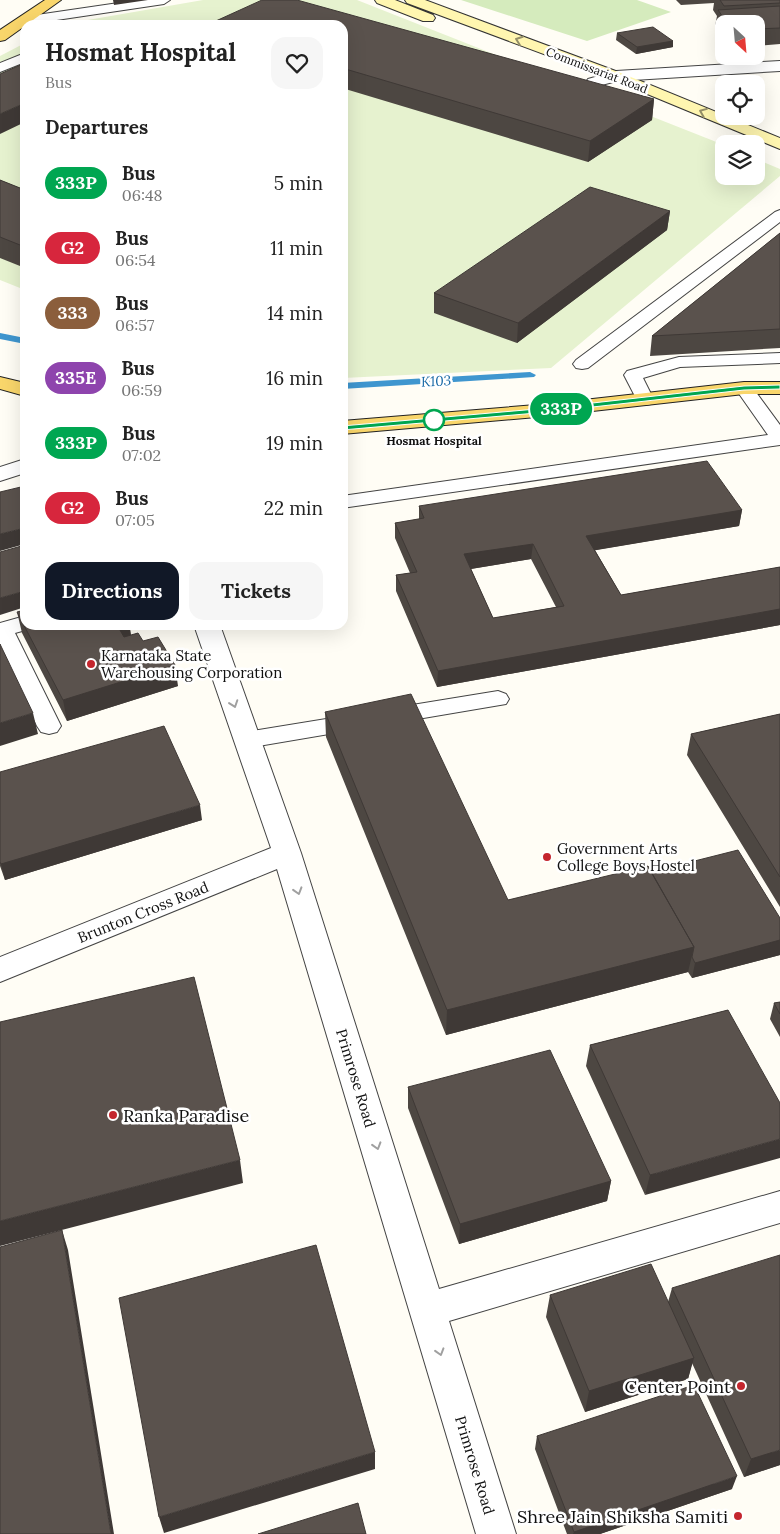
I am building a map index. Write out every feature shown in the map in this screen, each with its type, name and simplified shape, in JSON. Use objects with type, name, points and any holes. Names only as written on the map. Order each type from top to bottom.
[{"type":"main road","points":[[30,20],[54,0]]},
{"type":"main road","name":"Commissariat Road","points":[[382,0],[594,82],[724,135]]},
{"type":"main road","name":"Commissariat Road","points":[[412,0],[616,76],[780,144]]},
{"type":"main road","points":[[0,37],[20,27]]},
{"type":"main road","points":[[765,151],[780,157]]},
{"type":"main road","points":[[0,383],[20,389]]},
{"type":"main road","points":[[348,427],[548,410],[744,388],[780,388]]},
{"type":"street","points":[[594,82],[616,76],[780,66]]},
{"type":"street","points":[[0,474],[20,468]]},
{"type":"street","name":"Primrose Road","points":[[209,630],[287,853],[496,1534]]},
{"type":"street","name":"Brunton Cross Road","points":[[0,970],[287,853]]},
{"type":"street","points":[[428,1310],[780,1207]]},
{"type":"lane","points":[[93,11],[105,0]]},
{"type":"lane","points":[[52,20],[93,11],[164,0]]},
{"type":"lane","points":[[0,68],[20,59]]},
{"type":"lane","points":[[582,364],[780,215]]},
{"type":"lane","points":[[645,400],[633,375],[679,362],[780,358]]},
{"type":"lane","points":[[348,501],[780,438],[744,388]]},
{"type":"lane","points":[[20,624],[2,629],[49,726]]},
{"type":"lane","points":[[247,740],[498,699]]},
{"type":"green space","points":[[203,0],[357,0],[715,141],[715,185],[765,185],[765,163],[780,169],[780,176],[551,368],[348,378],[348,20],[88,20]]},
{"type":"green space","points":[[461,0],[637,0],[671,12],[587,41]]},
{"type":"green space","points":[[20,46],[20,288],[0,280],[0,56]]},
{"type":"building","points":[[262,0],[297,0],[654,99],[590,141],[348,70],[348,20],[218,20]]},
{"type":"building","points":[[720,0],[780,0],[780,3],[724,6]]},
{"type":"building","points":[[780,6],[780,28],[765,29],[765,15],[722,15],[718,10]]},
{"type":"building","points":[[653,27],[673,41],[637,47],[617,33]]},
{"type":"building","points":[[20,65],[20,105],[0,114],[0,74]]},
{"type":"building","points":[[0,180],[20,188],[20,245],[0,237]]},
{"type":"building","points":[[590,187],[670,211],[518,323],[434,293]]},
{"type":"building","points":[[780,233],[780,329],[652,336]]},
{"type":"building","points":[[707,461],[742,510],[586,536],[621,595],[780,567],[780,609],[438,671],[396,575],[417,572],[395,523],[424,518],[419,506]],"holes":[[[533,544],[564,606],[493,618],[464,554]]]},
{"type":"building","points":[[20,487],[20,529],[0,534],[0,492]]},
{"type":"building","points":[[20,546],[20,592],[0,598],[0,552]]},
{"type":"building","points":[[26,630],[120,630],[124,637],[138,633],[143,641],[158,637],[175,665],[63,700]]},
{"type":"building","points":[[0,644],[33,713],[0,723]]},
{"type":"building","points":[[411,694],[508,900],[648,866],[694,947],[447,1010],[325,712]]},
{"type":"building","points":[[780,714],[780,877],[691,734]]},
{"type":"building","points":[[164,726],[200,805],[1,864],[0,772]]},
{"type":"building","points":[[738,850],[780,918],[780,940],[695,963],[692,957],[694,947],[651,872]]},
{"type":"building","name":"Ranka Paradise","points":[[194,977],[240,1160],[0,1221],[0,1022]]},
{"type":"building","points":[[780,1002],[780,1014],[774,1003]]},
{"type":"building","points":[[728,1010],[780,1103],[780,1139],[650,1175],[590,1045]]},
{"type":"building","points":[[550,1050],[611,1181],[460,1224],[408,1087]]},
{"type":"building","points":[[62,1230],[111,1534],[0,1534],[0,1247]]},
{"type":"building","points":[[316,1245],[375,1452],[159,1517],[119,1298]]},
{"type":"building","name":"Center Point","points":[[780,1255],[780,1450],[751,1459],[672,1288]]},
{"type":"building","points":[[651,1264],[694,1358],[589,1391],[550,1295]]},
{"type":"building","points":[[694,1385],[737,1476],[574,1532],[537,1436]]},
{"type":"building","points":[[358,1503],[366,1534],[258,1534]]},
{"type":"waterway","name":"K103","points":[[0,336],[20,340]]},
{"type":"waterway","name":"K103","points":[[348,386],[530,375]]},
{"type":"bus line","name":"333P","points":[[348,428],[548,410],[744,388],[780,388]]},
{"type":"place","name":"Hosmat Hospital","points":[[434,420]]},
{"type":"place","name":"Karnataka State Warehousing Corporation","points":[[91,664]]},
{"type":"place","name":"Government Arts College Boys Hostel","points":[[547,857]]},
{"type":"place","name":"Ranka Paradise","points":[[113,1115]]},
{"type":"place","name":"Center Point","points":[[741,1386]]},
{"type":"place","name":"Shree Jain Shiksha Samiti","points":[[738,1516]]}]
